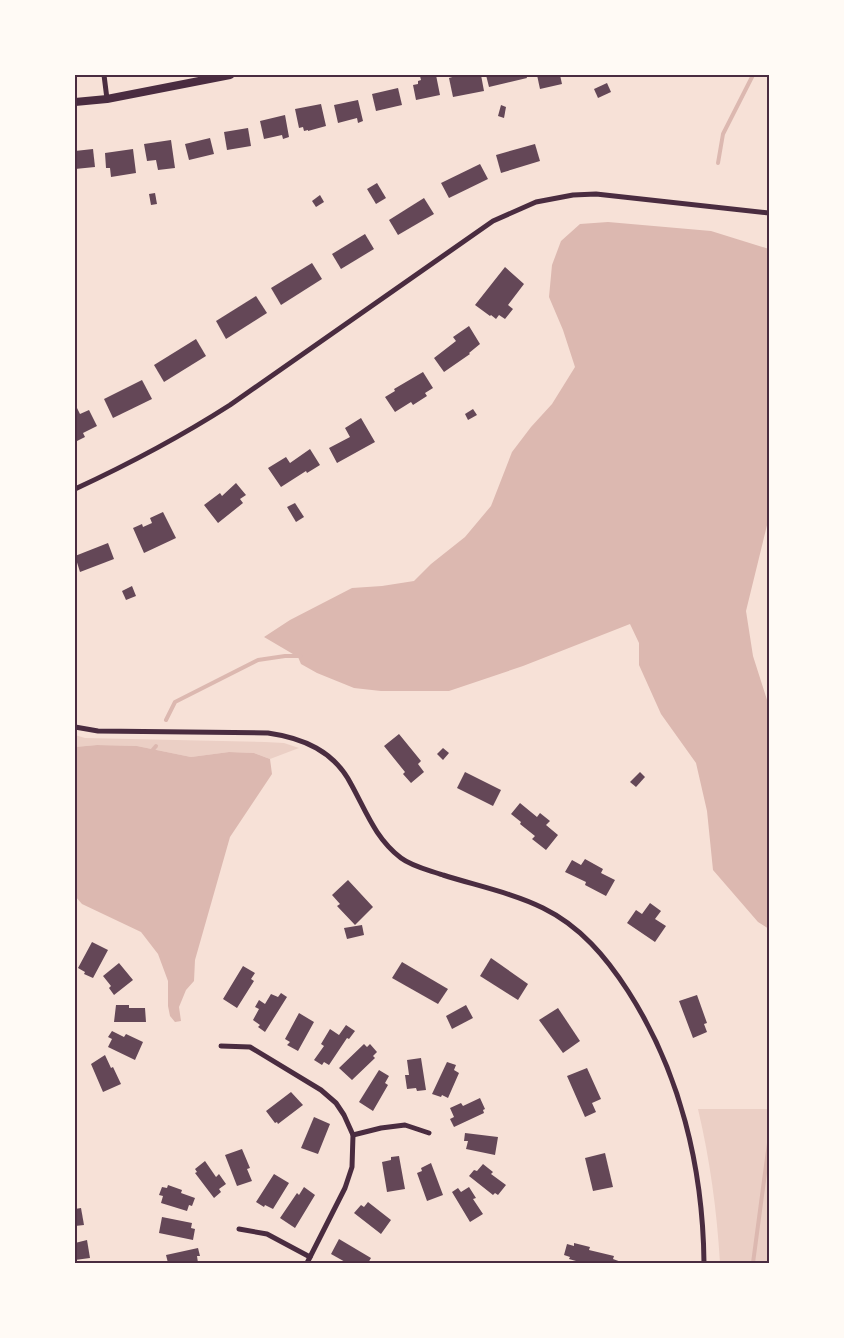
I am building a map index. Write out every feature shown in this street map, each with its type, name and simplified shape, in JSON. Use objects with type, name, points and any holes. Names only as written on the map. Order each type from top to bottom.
[{"type":"street","points":[[104,75],[107,99]]},
{"type":"street","points":[[75,102],[107,99],[230,75]]},
{"type":"street","points":[[75,489],[138,459],[197,426],[487,226],[517,209],[553,198],[596,194],[769,213]]},
{"type":"street","points":[[75,726],[98,730],[268,733],[307,742],[327,754],[343,770],[374,829],[389,848],[402,859],[422,868],[542,907],[572,926],[601,954],[633,1000],[658,1043],[677,1090],[700,1194],[704,1263]]},
{"type":"street","points":[[222,1046],[250,1047],[321,1090],[344,1114],[353,1135],[352,1168],[345,1188],[307,1263]]},
{"type":"street","points":[[353,1135],[381,1128],[405,1125],[429,1133]]},
{"type":"street","points":[[239,1229],[267,1234],[310,1256]]},
{"type":"shaded area","points":[[608,222],[711,231],[769,249],[769,517],[746,611],[753,656],[769,706],[769,929],[758,922],[713,870],[707,811],[696,763],[661,714],[639,665],[639,643],[630,624],[523,666],[449,691],[381,691],[354,688],[317,673],[301,664],[298,657],[264,637],[290,620],[352,588],[414,581],[431,564],[465,537],[491,506],[512,452],[552,404],[575,367],[563,330],[549,297],[552,265],[561,241],[580,224]]},
{"type":"shaded area","points":[[75,735],[85,738],[284,743],[299,748],[270,759],[254,753],[229,752],[191,757],[137,746],[97,745],[75,747]]},
{"type":"shaded area","points":[[97,745],[137,746],[191,757],[229,752],[254,753],[270,759],[272,774],[230,837],[195,960],[194,981],[186,990],[179,1007],[181,1021],[175,1022],[170,1016],[168,981],[158,954],[141,932],[82,904],[75,896],[75,747]]},
{"type":"shaded area","points":[[698,1109],[769,1109],[769,1263],[720,1263],[712,1186]]},
{"type":"building","points":[[436,75],[440,95],[416,100],[413,85],[418,84],[418,81],[421,80],[420,76]]},
{"type":"building","points":[[459,75],[481,75],[484,91],[453,97],[449,78]]},
{"type":"building","points":[[486,75],[526,75],[527,78],[489,87]]},
{"type":"building","points":[[537,75],[560,75],[562,84],[540,89]]},
{"type":"building","points":[[607,83],[611,92],[598,98],[594,89]]},
{"type":"building","points":[[398,88],[402,105],[376,111],[372,94]]},
{"type":"building","points":[[358,100],[363,121],[358,123],[357,118],[338,123],[334,105]]},
{"type":"building","points":[[321,104],[326,126],[308,131],[304,131],[303,127],[299,128],[295,109]]},
{"type":"building","points":[[501,105],[506,107],[504,118],[498,116]]},
{"type":"building","points":[[285,115],[289,137],[283,139],[282,135],[264,139],[260,121]]},
{"type":"building","points":[[248,128],[251,146],[227,150],[224,132]]},
{"type":"building","points":[[210,138],[214,154],[189,160],[185,144]]},
{"type":"building","points":[[171,140],[175,168],[158,170],[156,160],[147,161],[144,144]]},
{"type":"building","points":[[535,144],[540,161],[501,173],[496,155]]},
{"type":"building","points":[[93,149],[95,167],[75,169],[75,151]]},
{"type":"building","points":[[133,149],[136,173],[111,177],[110,168],[106,168],[105,153]]},
{"type":"building","points":[[480,164],[488,179],[449,198],[441,183]]},
{"type":"building","points":[[377,183],[386,198],[376,204],[367,189]]},
{"type":"building","points":[[155,193],[157,204],[151,205],[149,194]]},
{"type":"building","points":[[320,195],[324,202],[316,207],[312,201]]},
{"type":"building","points":[[424,198],[434,214],[398,235],[389,220]]},
{"type":"building","points":[[365,234],[374,249],[341,269],[332,254]]},
{"type":"building","points":[[312,263],[322,279],[281,305],[271,288]]},
{"type":"building","points":[[505,267],[524,284],[508,305],[513,309],[505,319],[499,315],[496,319],[475,305]]},
{"type":"building","points":[[256,296],[267,313],[226,339],[216,321]]},
{"type":"building","points":[[469,326],[480,344],[470,354],[444,372],[434,358],[456,341],[453,337]]},
{"type":"building","points":[[196,339],[206,356],[164,382],[154,365]]},
{"type":"building","points":[[423,372],[433,388],[425,393],[427,396],[413,405],[411,402],[395,412],[385,397],[395,391],[394,389]]},
{"type":"building","points":[[142,380],[152,399],[113,418],[104,399]]},
{"type":"building","points":[[75,407],[80,414],[89,410],[97,426],[83,433],[85,437],[75,442]]},
{"type":"building","points":[[473,409],[477,415],[468,420],[465,414]]},
{"type":"building","points":[[361,418],[375,442],[337,463],[329,448],[350,437],[345,428]]},
{"type":"building","points":[[310,449],[320,465],[307,473],[306,471],[281,487],[268,468],[286,457],[290,463]]},
{"type":"building","points":[[236,483],[246,495],[240,499],[243,503],[218,523],[204,505],[220,493],[222,496]]},
{"type":"building","points":[[295,503],[304,517],[296,522],[287,507]]},
{"type":"building","points":[[163,512],[176,538],[144,553],[133,528],[142,524],[143,527],[152,523],[150,518]]},
{"type":"building","points":[[108,543],[114,559],[80,572],[75,556]]},
{"type":"building","points":[[132,586],[136,596],[126,600],[122,591]]},
{"type":"building","points":[[399,734],[421,761],[418,764],[424,772],[411,783],[403,774],[405,772],[384,746]]},
{"type":"building","points":[[443,748],[449,753],[443,760],[437,754]]},
{"type":"building","points":[[465,772],[501,790],[493,806],[457,788]]},
{"type":"building","points":[[640,772],[645,777],[636,787],[630,782]]},
{"type":"building","points":[[520,803],[537,817],[540,813],[550,821],[546,825],[558,835],[546,850],[532,839],[535,836],[511,814]]},
{"type":"building","points":[[585,859],[603,869],[601,873],[615,880],[606,896],[585,885],[586,882],[565,872],[572,860],[581,865]]},
{"type":"building","points":[[348,880],[373,907],[355,925],[337,906],[340,904],[332,895]]},
{"type":"building","points":[[650,903],[661,911],[655,919],[666,926],[655,942],[627,923],[636,910],[642,914]]},
{"type":"building","points":[[362,925],[364,935],[347,939],[344,928]]},
{"type":"building","points":[[92,942],[108,950],[93,978],[84,974],[85,972],[78,968]]},
{"type":"building","points":[[491,958],[528,984],[518,1000],[480,976]]},
{"type":"building","points":[[402,962],[448,989],[438,1004],[392,978]]},
{"type":"building","points":[[119,963],[133,980],[114,995],[109,988],[111,986],[103,976]]},
{"type":"building","points":[[243,966],[255,973],[251,979],[254,981],[237,1008],[223,999]]},
{"type":"building","points":[[281,993],[287,997],[265,1032],[253,1020],[259,1009],[255,1007],[259,1000],[265,1004],[271,994],[278,997]]},
{"type":"building","points":[[697,995],[707,1023],[704,1024],[707,1032],[693,1038],[679,1001]]},
{"type":"building","points":[[116,1005],[129,1005],[129,1008],[145,1008],[146,1022],[114,1022]]},
{"type":"building","points":[[466,1005],[473,1018],[452,1029],[446,1016]]},
{"type":"building","points":[[558,1008],[580,1041],[563,1053],[539,1020]]},
{"type":"building","points":[[299,1013],[314,1022],[298,1051],[287,1045],[290,1042],[285,1039]]},
{"type":"building","points":[[346,1025],[355,1031],[349,1039],[347,1038],[329,1065],[324,1062],[322,1065],[314,1060],[324,1046],[321,1044],[330,1029],[339,1035]]},
{"type":"building","points":[[112,1031],[124,1037],[126,1034],[143,1042],[135,1060],[108,1047],[112,1039],[108,1037]]},
{"type":"building","points":[[364,1044],[367,1047],[370,1044],[377,1052],[373,1056],[375,1058],[352,1080],[339,1068]]},
{"type":"building","points":[[105,1055],[121,1084],[103,1092],[91,1064]]},
{"type":"building","points":[[421,1058],[426,1090],[407,1089],[405,1075],[409,1075],[407,1060]]},
{"type":"building","points":[[447,1062],[456,1065],[454,1070],[459,1073],[448,1098],[432,1094]]},
{"type":"building","points":[[587,1068],[601,1099],[592,1103],[596,1112],[585,1117],[567,1076]]},
{"type":"building","points":[[379,1070],[389,1076],[385,1083],[388,1085],[373,1111],[359,1102]]},
{"type":"building","points":[[291,1092],[303,1105],[278,1124],[277,1122],[275,1123],[266,1111]]},
{"type":"building","points":[[480,1098],[485,1109],[483,1110],[484,1113],[454,1127],[450,1119],[454,1117],[450,1108],[461,1103],[463,1106]]},
{"type":"building","points":[[314,1117],[330,1124],[318,1154],[301,1148]]},
{"type":"building","points":[[465,1133],[498,1137],[495,1155],[466,1149],[468,1141],[464,1141]]},
{"type":"building","points":[[242,1149],[250,1168],[247,1169],[252,1181],[237,1186],[225,1155]]},
{"type":"building","points":[[605,1153],[613,1187],[593,1191],[585,1158]]},
{"type":"building","points":[[399,1156],[405,1189],[387,1192],[382,1162],[391,1160],[391,1157]]},
{"type":"building","points":[[205,1161],[216,1177],[219,1174],[226,1184],[219,1189],[221,1192],[214,1198],[195,1173],[197,1172],[195,1169]]},
{"type":"building","points":[[431,1163],[443,1195],[427,1201],[417,1173],[422,1171],[421,1168]]},
{"type":"building","points":[[483,1164],[493,1172],[491,1174],[506,1185],[498,1195],[495,1193],[493,1195],[469,1176]]},
{"type":"building","points":[[274,1174],[289,1183],[273,1209],[265,1205],[264,1207],[256,1202]]},
{"type":"building","points":[[168,1185],[182,1190],[181,1193],[195,1198],[192,1206],[189,1205],[187,1211],[161,1203],[163,1196],[159,1195],[162,1187],[167,1188]]},
{"type":"building","points":[[304,1187],[315,1195],[295,1228],[280,1218],[297,1193],[299,1195]]},
{"type":"building","points":[[469,1187],[476,1198],[473,1199],[483,1214],[470,1222],[452,1192],[458,1188],[461,1192]]},
{"type":"building","points":[[368,1202],[391,1220],[381,1234],[354,1213],[361,1205],[364,1207]]},
{"type":"building","points":[[81,1208],[84,1225],[75,1226],[75,1209]]},
{"type":"building","points":[[162,1217],[192,1223],[191,1228],[195,1229],[193,1240],[159,1233]]},
{"type":"building","points":[[339,1239],[371,1258],[368,1263],[347,1263],[331,1254]]},
{"type":"building","points":[[87,1240],[90,1258],[75,1260],[75,1243]]},
{"type":"building","points":[[574,1243],[590,1247],[589,1250],[614,1256],[613,1259],[624,1263],[591,1263],[585,1261],[583,1263],[569,1259],[570,1257],[564,1255],[567,1244],[574,1246]]},
{"type":"building","points":[[198,1248],[200,1256],[197,1256],[198,1263],[168,1263],[166,1255]]},
{"type":"waterway","points":[[718,163],[723,134],[753,75]]},
{"type":"waterway","points":[[166,720],[175,702],[258,660],[301,656]]},
{"type":"waterway","points":[[151,752],[156,746]]},
{"type":"waterway","points":[[753,1263],[769,1143]]}]
